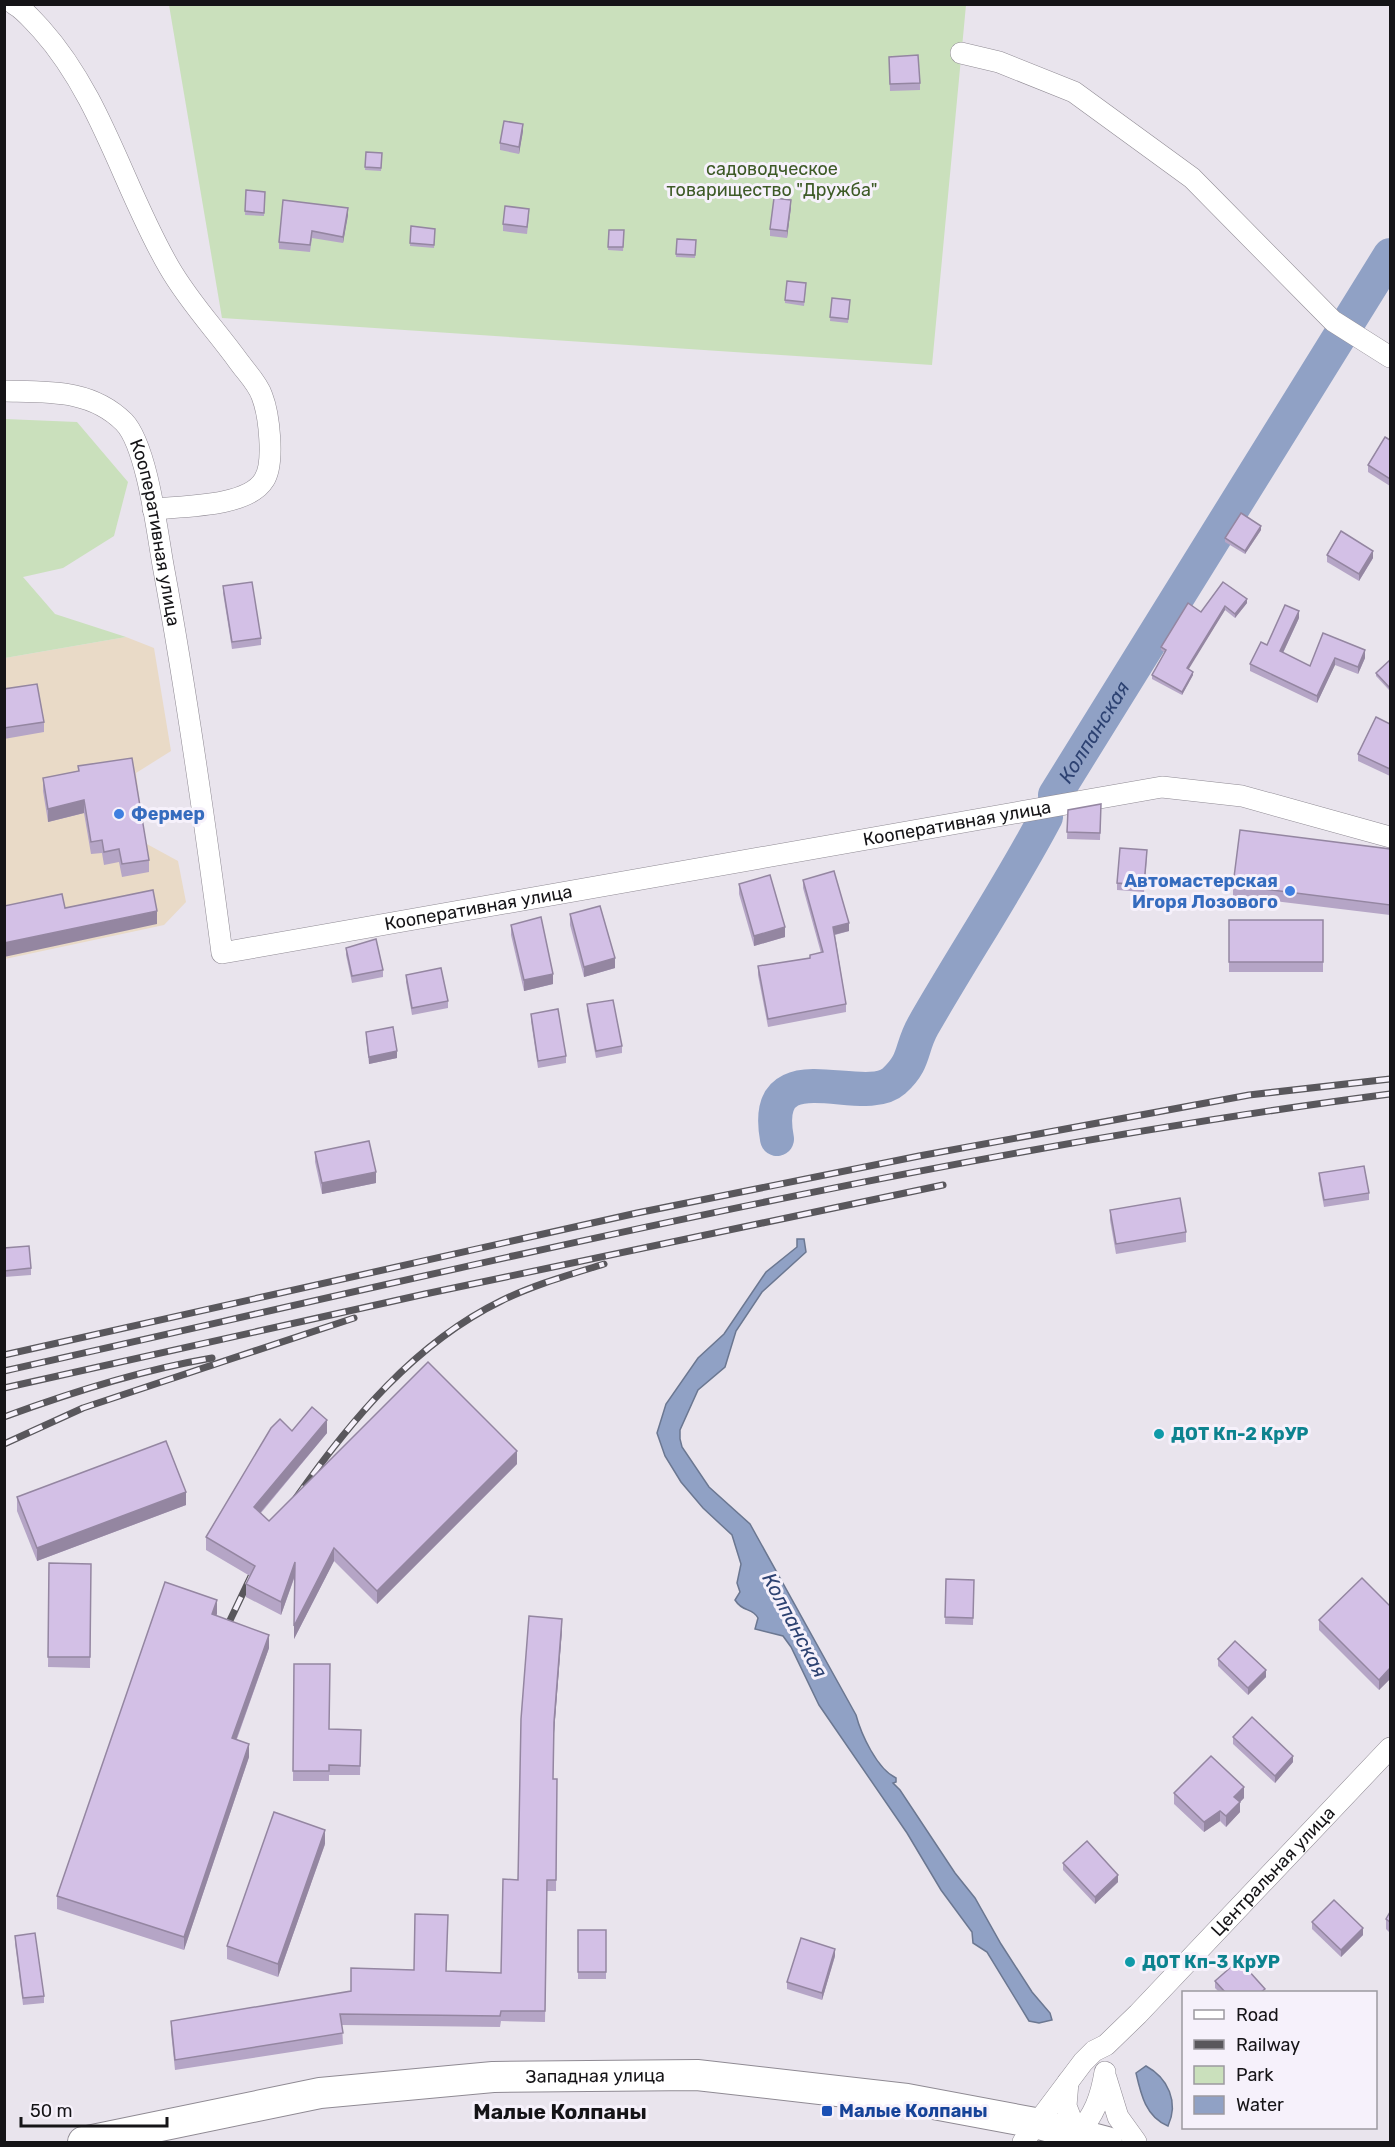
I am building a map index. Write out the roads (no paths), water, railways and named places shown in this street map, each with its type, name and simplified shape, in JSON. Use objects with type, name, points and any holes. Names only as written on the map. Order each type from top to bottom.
[{"type":"main road","name":"Западная улица","points":[[83,2142],[320,2093],[493,2077],[697,2075],[907,2099],[1029,2133],[1077,2134],[1107,2142]]},
{"type":"street","points":[[14,4],[22,8],[49,38],[75,75],[168,266],[189,300],[216,330],[261,392],[267,410],[270,460],[264,480],[250,493],[233,500],[153,509]]},
{"type":"street","points":[[961,53],[999,62],[1074,92],[1192,178],[1332,321],[1390,357]]},
{"type":"street","name":"Кооперативная улица","points":[[4,391],[65,393],[97,402],[124,423],[137,442],[153,509],[186,690],[222,952],[1162,787],[1242,796],[1390,837]]},
{"type":"street","name":"Центральная улица","points":[[1029,2133],[1083,2062],[1094,2051],[1106,2045],[1390,1748]]},
{"type":"street","points":[[1077,2134],[1094,2111],[1101,2093],[1105,2072],[1106,2045]]},
{"type":"street","points":[[1105,2072],[1110,2098],[1118,2117],[1136,2142]]},
{"type":"street","points":[[1068,2082],[1066,2106],[1077,2134]]},
{"type":"water","points":[[797,1239],[804,1239],[806,1252],[762,1292],[736,1331],[725,1367],[698,1390],[680,1430],[682,1447],[709,1487],[750,1524],[856,1715],[876,1759],[896,1778],[896,1782],[893,1783],[975,1898],[1001,1944],[1032,1992],[1050,2013],[1052,2020],[1039,2023],[1029,2021],[987,1952],[973,1943],[972,1932],[941,1890],[907,1833],[819,1705],[791,1647],[783,1636],[755,1629],[758,1618],[756,1615],[741,1607],[735,1600],[740,1592],[737,1583],[741,1564],[732,1535],[703,1508],[681,1482],[665,1456],[657,1433],[666,1404],[698,1358],[724,1334],[766,1272],[797,1247]]},
{"type":"water","points":[[1146,2066],[1166,2084],[1172,2100],[1168,2126],[1154,2117],[1143,2097],[1136,2073]]},
{"type":"waterway","name":"Колпанская","points":[[1055,795],[1390,255]]},
{"type":"waterway","name":"Колпанская","points":[[777,1139],[776,1111],[784,1095],[798,1088],[818,1086],[879,1088],[894,1081],[901,1074],[909,1061],[923,1026],[1046,817]]},
{"type":"railway","points":[[4,1355],[637,1213],[919,1156],[1249,1095],[1390,1079]]},
{"type":"railway","points":[[4,1371],[522,1254],[868,1181],[1215,1119],[1390,1094]]},
{"type":"railway","points":[[4,1388],[425,1294],[943,1185]]},
{"type":"railway","points":[[296,1498],[339,1441],[386,1386],[440,1339],[470,1318],[513,1295],[604,1264]]},
{"type":"railway","points":[[4,1444],[83,1408],[354,1318]]},
{"type":"railway","points":[[4,1417],[107,1383],[212,1358]]},
{"type":"railway","points":[[223,1635],[254,1570]]},
{"type":"place","name":"Фермер","points":[[119,814]]},
{"type":"place","name":"Автомастерская Игоря Лозового","points":[[1290,891]]},
{"type":"place","name":"ДОТ Кп-2 КрУР","points":[[1159,1434]]},
{"type":"place","name":"ДОТ Кп-3 КрУР","points":[[1130,1962]]},
{"type":"place","name":"Малые Колпаны","points":[[827,2111]]},
{"type":"district","name":"Малые Колпаны","points":[[560,2111]]},
{"type":"park label","name":"садоводческое товарищество \"Дружба\"","points":[[772,180]]}]
